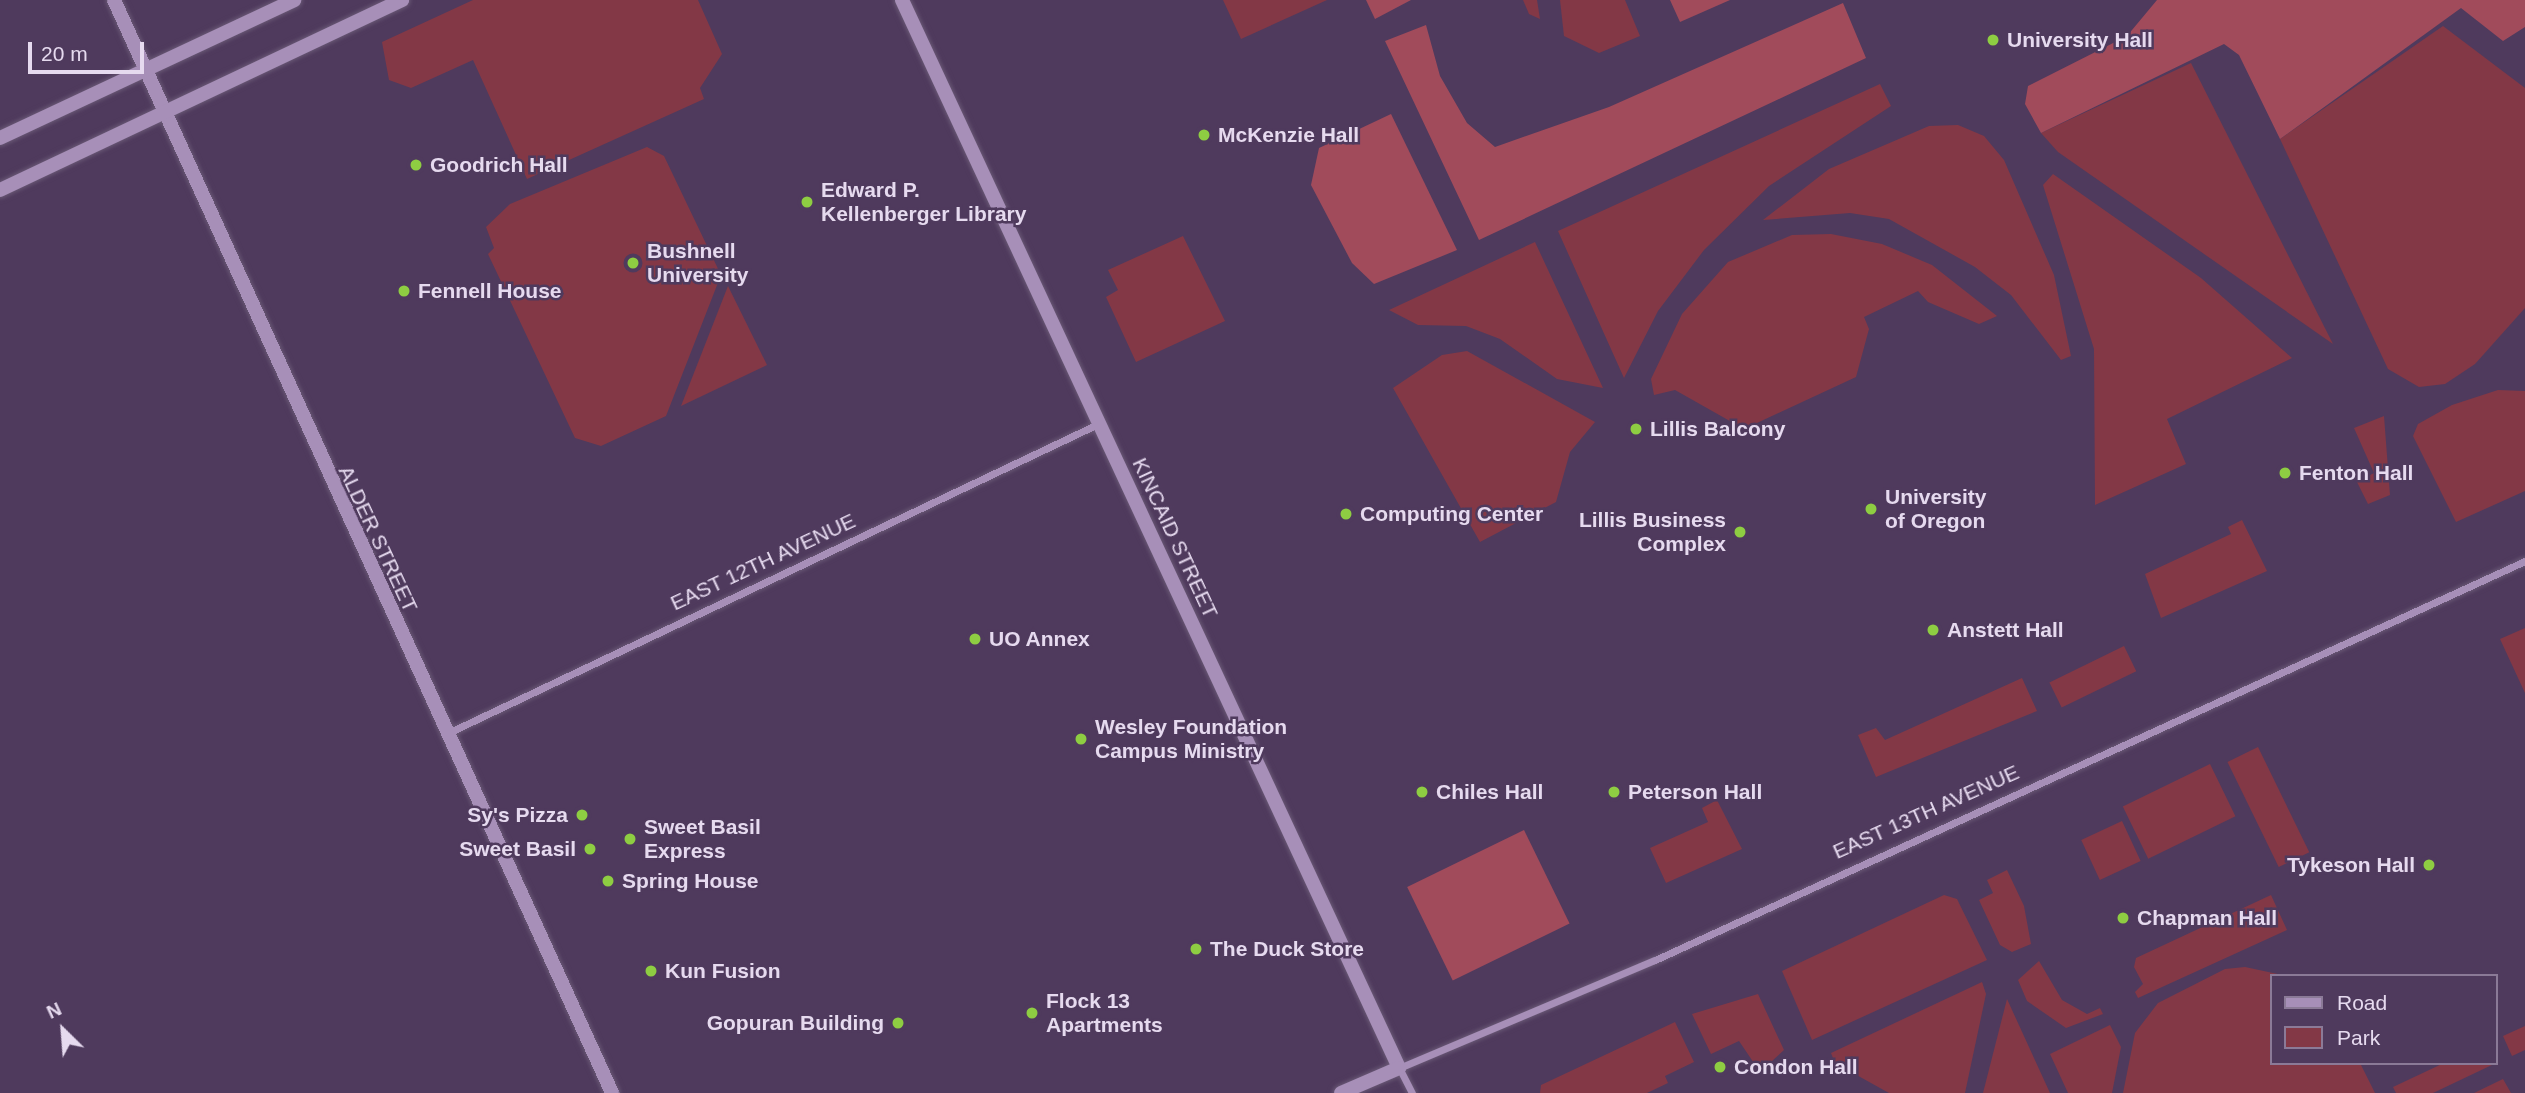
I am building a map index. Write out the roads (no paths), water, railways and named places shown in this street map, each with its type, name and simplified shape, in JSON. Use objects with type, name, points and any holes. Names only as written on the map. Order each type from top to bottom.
[{"type":"street","name":"ALDER STREET","points":[[114,0],[444,735],[612,1093]]},
{"type":"street","points":[[0,138],[294,0]]},
{"type":"street","points":[[0,190],[402,0]]},
{"type":"street","name":"KINCAID STREET","points":[[902,0],[1412,1093]]},
{"type":"street","name":"EAST 12TH AVENUE","points":[[444,735],[1098,424]]},
{"type":"street","name":"EAST 13TH AVENUE","points":[[1340,1093],[1655,960],[2525,562]]},
{"type":"place","name":"University Hall","points":[[1993,40]]},
{"type":"place","name":"McKenzie Hall","points":[[1204,135]]},
{"type":"place","name":"Goodrich Hall","points":[[416,165]]},
{"type":"place","name":"Edward P. Kellenberger Library","points":[[807,202]]},
{"type":"place","name":"Bushnell University","points":[[633,263]]},
{"type":"place","name":"Fennell House","points":[[404,291]]},
{"type":"place","name":"Lillis Balcony","points":[[1636,429]]},
{"type":"place","name":"Fenton Hall","points":[[2285,473]]},
{"type":"place","name":"University of Oregon","points":[[1871,509]]},
{"type":"place","name":"Computing Center","points":[[1346,514]]},
{"type":"place","name":"Lillis Business Complex","points":[[1740,532]]},
{"type":"place","name":"Anstett Hall","points":[[1933,630]]},
{"type":"place","name":"UO Annex","points":[[975,639]]},
{"type":"place","name":"Wesley Foundation Campus Ministry","points":[[1081,739]]},
{"type":"place","name":"Chiles Hall","points":[[1422,792]]},
{"type":"place","name":"Peterson Hall","points":[[1614,792]]},
{"type":"place","name":"Sy's Pizza","points":[[582,815]]},
{"type":"place","name":"Sweet Basil Express","points":[[630,839]]},
{"type":"place","name":"Sweet Basil","points":[[590,849]]},
{"type":"place","name":"Tykeson Hall","points":[[2429,865]]},
{"type":"place","name":"Spring House","points":[[608,881]]},
{"type":"place","name":"Chapman Hall","points":[[2123,918]]},
{"type":"place","name":"The Duck Store","points":[[1196,949]]},
{"type":"place","name":"Kun Fusion","points":[[651,971]]},
{"type":"place","name":"Flock 13 Apartments","points":[[1032,1013]]},
{"type":"place","name":"Gopuran Building","points":[[898,1023]]},
{"type":"place","name":"Condon Hall","points":[[1720,1067]]}]
